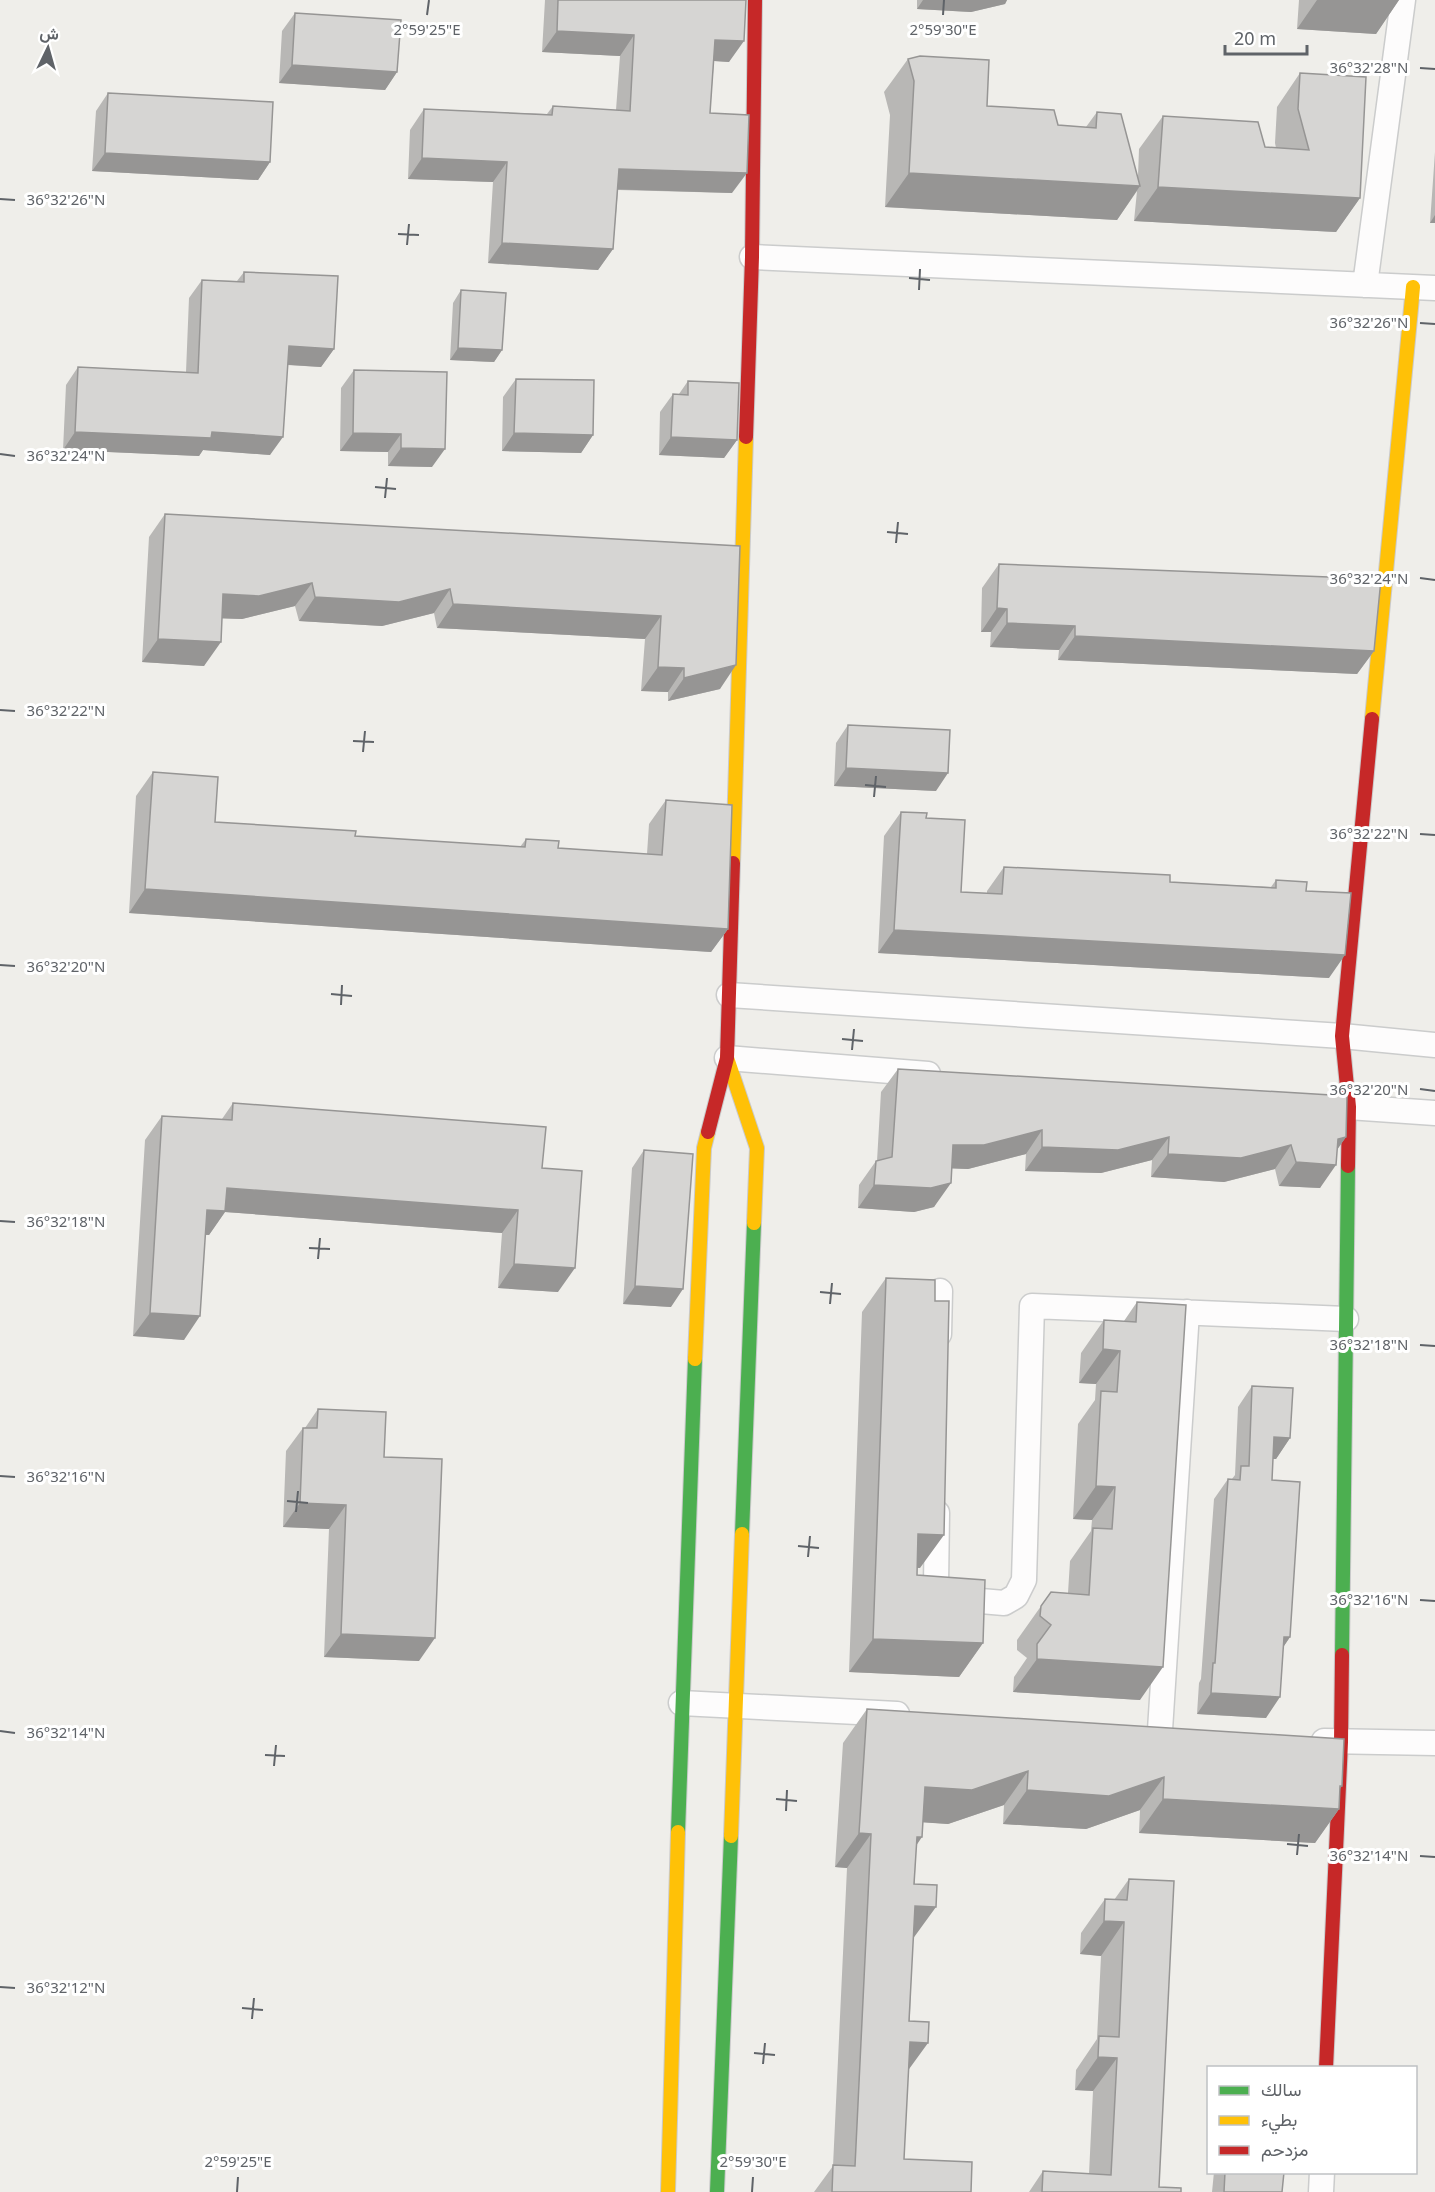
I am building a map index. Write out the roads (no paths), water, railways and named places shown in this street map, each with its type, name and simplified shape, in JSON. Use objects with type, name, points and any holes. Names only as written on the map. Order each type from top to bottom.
[{"type":"main road","points":[[668,2192],[681,1703],[704,1148],[727,1058],[752,257],[755,0]]},
{"type":"main road","points":[[1326,2066],[1341,1742],[1349,1107],[1342,1036],[1424,288]]},
{"type":"main road","points":[[717,2192],[757,1148],[727,1058]]},
{"type":"street","points":[[1365,285],[1403,0]]},
{"type":"street","points":[[752,257],[1424,288]]},
{"type":"street","points":[[729,995],[1342,1036],[1435,1045]]},
{"type":"street","points":[[727,1058],[954,1076]]},
{"type":"street","points":[[1313,1105],[1435,1113]]},
{"type":"street","points":[[939,1351],[940,1291]]},
{"type":"street","points":[[937,1494],[936,1585],[946,1598],[1004,1603],[1016,1596],[1024,1580],[1032,1306],[1346,1319]]},
{"type":"street","points":[[1159,1730],[1187,1312]]},
{"type":"street","points":[[681,1703],[735,1704],[924,1716]]},
{"type":"street","points":[[1307,1740],[1435,1743]]},
{"type":"street","points":[[1321,2192],[1322,2174]]}]
